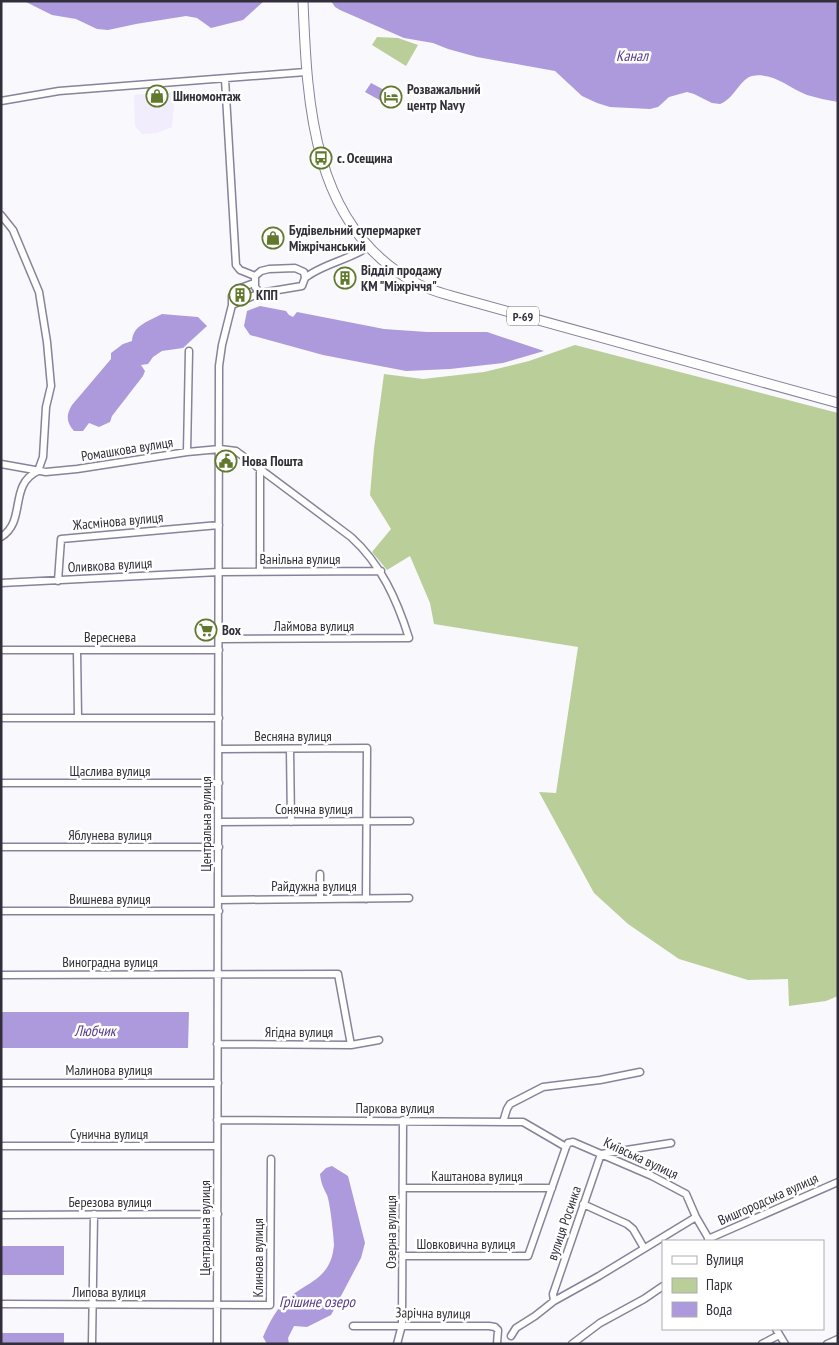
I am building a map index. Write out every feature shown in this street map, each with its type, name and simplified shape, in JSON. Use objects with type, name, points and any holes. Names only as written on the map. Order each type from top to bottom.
[{"type":"main road","name":"Р-69","points":[[303,1],[306,72],[317,140],[324,168],[343,211],[368,247],[386,264],[417,283],[451,296],[838,403]]},
{"type":"street","points":[[1,101],[60,91],[306,72]]},
{"type":"street","points":[[225,79],[236,264],[240,270],[254,280],[260,292]]},
{"type":"street","points":[[1,215],[13,230],[39,292],[47,342],[51,386],[46,407],[42,457],[38,471],[24,482],[14,522],[10,529],[1,537]]},
{"type":"street","points":[[305,275],[352,257],[368,247]]},
{"type":"street","points":[[296,268],[305,275],[304,283],[298,287],[260,292],[232,305],[234,292],[254,280],[261,271],[296,268]]},
{"type":"street","name":"Центральна вулиця","points":[[217,1344],[219,366],[222,344],[232,305]]},
{"type":"street","points":[[187,452],[189,351]]},
{"type":"street","points":[[220,449],[236,450],[351,537],[363,548],[381,571]]},
{"type":"street","name":"Ромашкова вулиця","points":[[1,464],[46,472],[220,449]]},
{"type":"street","points":[[260,469],[260,571]]},
{"type":"street","name":"Жасмінова вулиця","points":[[58,581],[61,539],[219,525]]},
{"type":"street","name":"Ванільна вулиця","points":[[219,572],[381,571]]},
{"type":"street","name":"Лаймова вулиця","points":[[219,639],[409,638],[381,571]]},
{"type":"street","name":"Оливкова вулиця","points":[[1,583],[219,572]]},
{"type":"street","name":"Вереснева","points":[[1,650],[219,650]]},
{"type":"street","points":[[77,650],[78,718]]},
{"type":"street","points":[[1,718],[219,718]]},
{"type":"street","name":"Весняна вулиця","points":[[219,749],[367,748],[367,821]]},
{"type":"street","points":[[290,749],[291,822]]},
{"type":"street","name":"Щаслива вулиця","points":[[1,783],[219,783]]},
{"type":"street","points":[[366,899],[367,821]]},
{"type":"street","name":"Сонячна вулиця","points":[[219,822],[410,821]]},
{"type":"street","name":"Яблунева вулиця","points":[[1,847],[219,847]]},
{"type":"street","points":[[320,874],[320,899]]},
{"type":"street","name":"Райдужна вулиця","points":[[219,900],[409,898]]},
{"type":"street","name":"Вишнева вулиця","points":[[1,911],[219,911]]},
{"type":"street","name":"Виноградна вулиця","points":[[1,975],[338,974],[351,1045]]},
{"type":"street","name":"Ягідна вулиця","points":[[217,1044],[351,1045],[379,1040]]},
{"type":"street","points":[[503,1122],[510,1104],[543,1087],[600,1080],[640,1072]]},
{"type":"street","name":"Малинова вулиця","points":[[1,1083],[218,1083]]},
{"type":"street","name":"Паркова вулиця","points":[[217,1120],[524,1122],[566,1147]]},
{"type":"street","name":"Озерна вулиця","points":[[398,1344],[402,1325],[404,1256],[403,1120]]},
{"type":"street","name":"Київська вулиця","points":[[566,1147],[568,1143],[573,1142],[665,1182],[686,1194],[696,1218],[709,1240]]},
{"type":"street","points":[[601,1154],[671,1142]]},
{"type":"street","name":"Сунична вулиця","points":[[1,1146],[217,1146]]},
{"type":"street","points":[[552,1188],[566,1147]]},
{"type":"street","name":"вулиця Росинка","points":[[554,1301],[553,1294],[601,1154]]},
{"type":"street","name":"Клинова вулиця","points":[[218,1304],[270,1305],[271,1159]]},
{"type":"street","name":"Вишгородська вулиця","points":[[709,1240],[838,1182]]},
{"type":"street","name":"Каштанова вулиця","points":[[403,1188],[552,1188]]},
{"type":"street","name":"Шовковична вулиця","points":[[404,1256],[528,1256],[552,1188]]},
{"type":"street","points":[[583,1204],[627,1224],[644,1248]]},
{"type":"street","points":[[92,1344],[94,1214]]},
{"type":"street","name":"Березова вулиця","points":[[1,1215],[218,1214]]},
{"type":"street","points":[[511,1336],[516,1328],[554,1301],[696,1218]]},
{"type":"street","points":[[572,1344],[600,1323],[662,1287]]},
{"type":"street","name":"Липова вулиця","points":[[1,1304],[218,1304]]},
{"type":"street","name":"Зарічна вулиця","points":[[353,1326],[495,1327],[498,1330],[498,1344]]},
{"type":"street","points":[[762,1344],[778,1332],[785,1344]]},
{"type":"street","points":[[826,1344],[838,1339]]},
{"type":"shaded area","points":[[175,92],[172,127],[157,133],[142,134],[135,126],[134,95]]},
{"type":"green space","points":[[377,37],[398,38],[418,45],[406,66],[372,45]]},
{"type":"green space","points":[[575,345],[838,413],[838,996],[826,1001],[789,1006],[788,979],[748,980],[679,959],[628,924],[594,893],[539,792],[556,793],[578,647],[434,624],[430,603],[410,556],[387,570],[372,552],[391,529],[370,495],[384,374],[423,379],[484,372],[529,361]]},
{"type":"water","points":[[24,1],[264,1],[243,20],[211,28],[197,18],[186,16],[108,30],[97,29],[76,19],[52,15]]},
{"type":"water","name":"Канал","points":[[331,1],[838,1],[838,102],[807,95],[774,78],[760,75],[748,78],[729,98],[720,104],[712,103],[687,92],[669,97],[658,107],[650,109],[610,107],[582,96],[555,71],[477,57],[433,43],[404,38],[340,10]]},
{"type":"water","points":[[371,83],[388,92],[383,102],[365,92]]},
{"type":"water","points":[[260,306],[286,311],[293,317],[297,312],[384,329],[427,332],[487,332],[544,351],[503,363],[450,369],[406,371],[323,355],[250,335],[244,326],[247,311]]},
{"type":"water","points":[[162,314],[198,317],[207,326],[183,348],[162,351],[153,357],[148,364],[141,365],[145,371],[143,376],[112,416],[110,422],[99,427],[89,423],[83,431],[74,431],[68,421],[70,409],[111,359],[111,353],[123,344],[132,341],[135,331],[139,327]]},
{"type":"water","name":"Любчик","points":[[1,1012],[189,1012],[188,1048],[1,1048]]},
{"type":"water","name":"Грішине озеро","points":[[332,1166],[348,1176],[365,1243],[361,1258],[331,1315],[307,1327],[294,1326],[288,1338],[289,1344],[267,1344],[263,1337],[278,1309],[286,1300],[325,1271],[332,1256],[334,1245],[331,1212],[320,1174],[326,1168]]},
{"type":"water","points":[[1,1246],[64,1246],[64,1275],[1,1275]]},
{"type":"water","points":[[1,1333],[64,1333],[64,1344],[1,1344]]},
{"type":"place","name":"Шиномонтаж","points":[[157,96]]},
{"type":"place","name":"Розважальний центр Navy","points":[[391,97]]},
{"type":"place","name":"с. Осещина","points":[[321,158]]},
{"type":"place","name":"Будівельний супермаркет Міжрічанський","points":[[273,238]]},
{"type":"place","name":"Відділ продажу КМ \"Міжріччя\"","points":[[345,278]]},
{"type":"place","name":"КПП","points":[[240,295]]},
{"type":"place","name":"Нова Пошта","points":[[226,461]]},
{"type":"place","name":"Box","points":[[206,630]]}]
